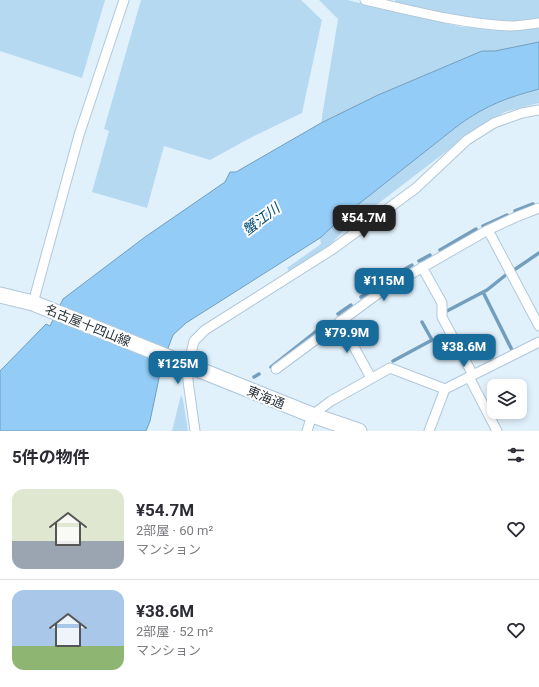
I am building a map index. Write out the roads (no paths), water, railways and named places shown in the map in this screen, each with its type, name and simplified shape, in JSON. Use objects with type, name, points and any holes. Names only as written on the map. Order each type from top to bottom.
[{"type":"main road","name":"名古屋十四山線","points":[[0,295],[32,303],[174,360]]},
{"type":"main road","name":"東海通","points":[[174,360],[312,416],[359,431]]},
{"type":"street","points":[[32,303],[79,135],[124,0]]},
{"type":"street","points":[[365,0],[442,18],[477,24],[513,26],[539,23]]},
{"type":"street","points":[[195,431],[188,381],[188,366],[194,341],[205,330],[333,249],[416,188],[467,140],[494,123],[522,113],[539,110]]},
{"type":"street","points":[[276,369],[383,290],[488,230],[539,208]]},
{"type":"street","points":[[488,230],[539,326]]},
{"type":"street","points":[[422,267],[442,303],[442,317],[497,431]]},
{"type":"street","points":[[340,321],[371,378]]},
{"type":"street","points":[[429,431],[445,389],[539,342]]},
{"type":"street","points":[[307,431],[312,416],[331,401],[390,368],[445,389]]},
{"type":"water","name":"蟹江川","points":[[539,42],[539,89],[497,103],[470,117],[346,214],[320,238],[186,323],[173,335],[162,364],[150,421],[146,431],[0,431],[0,371],[46,324],[50,326],[63,299],[145,237],[225,182],[230,172],[236,172],[321,123],[378,95],[482,51],[495,51]]},
{"type":"waterway","points":[[515,211],[533,204]]},
{"type":"waterway","points":[[483,226],[507,215]]},
{"type":"waterway","points":[[440,250],[476,229]]},
{"type":"waterway","points":[[514,270],[539,253]]},
{"type":"waterway","points":[[419,261],[430,255]]},
{"type":"waterway","points":[[384,281],[412,265]]},
{"type":"waterway","points":[[445,312],[487,290],[507,274]]},
{"type":"waterway","points":[[361,297],[377,287]]},
{"type":"waterway","points":[[483,292],[512,350]]},
{"type":"waterway","points":[[338,314],[351,305]]},
{"type":"waterway","points":[[271,367],[328,322]]},
{"type":"waterway","points":[[393,361],[432,340],[422,322]]},
{"type":"waterway","points":[[254,377],[259,374]]}]
